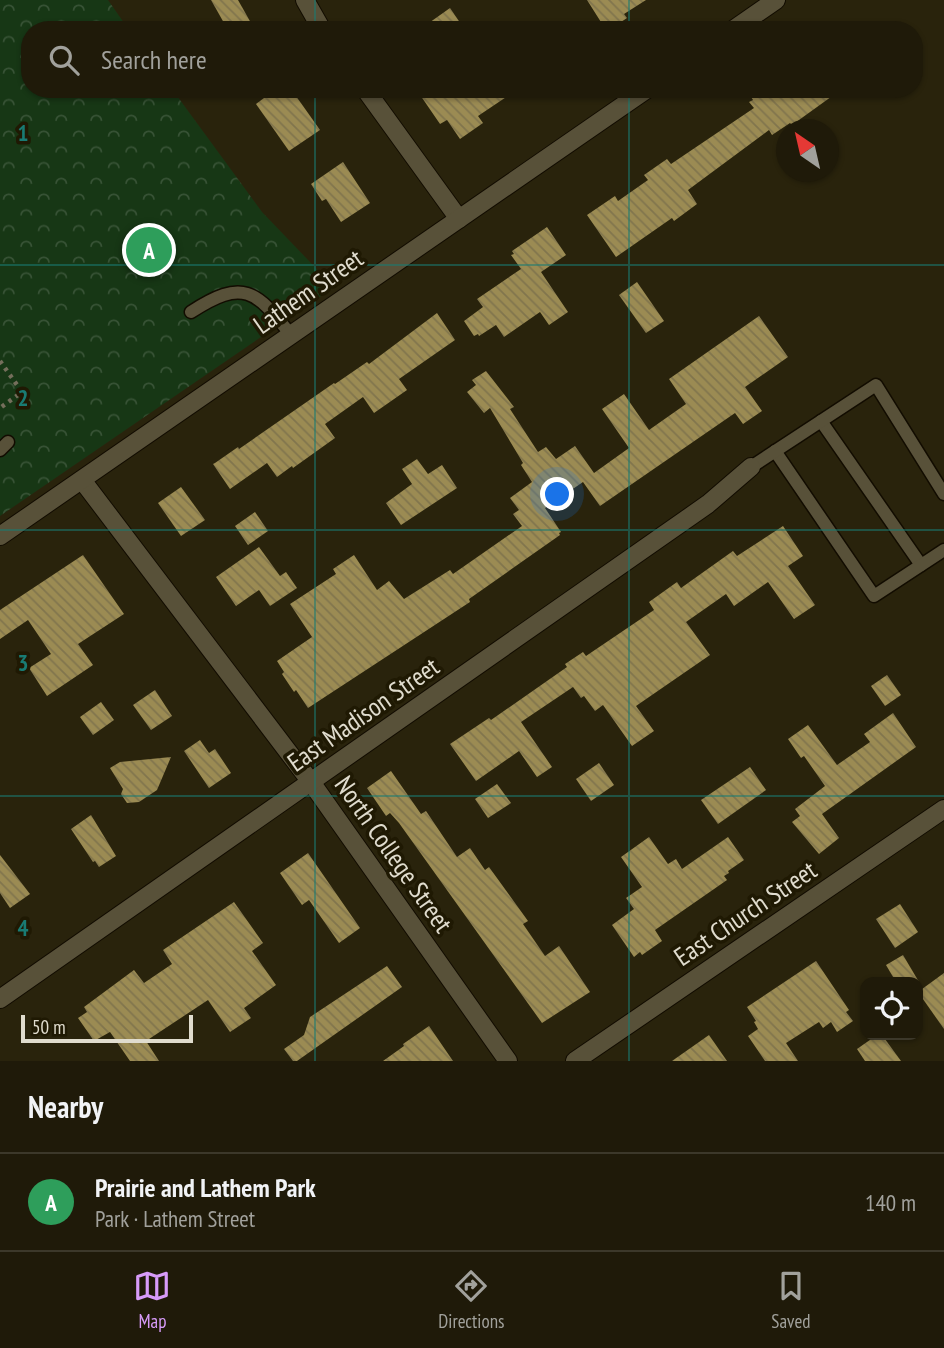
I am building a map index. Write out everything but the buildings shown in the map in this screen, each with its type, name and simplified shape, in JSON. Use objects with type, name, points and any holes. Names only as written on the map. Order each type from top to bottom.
[{"type":"street","points":[[304,0],[316,21]]},
{"type":"street","points":[[746,21],[776,0]]},
{"type":"street","points":[[372,98],[459,219]]},
{"type":"street","name":"Lathem Street","points":[[0,536],[634,98]]},
{"type":"street","name":"East Madison Street","points":[[0,999],[708,504],[751,467]]},
{"type":"street","name":"North College Street","points":[[82,480],[312,782],[508,1061]]},
{"type":"street","name":"East Church Street","points":[[575,1061],[941,817]]},
{"type":"lane","points":[[191,313],[226,293],[240,291],[257,298],[291,335]]},
{"type":"lane","points":[[751,467],[876,385],[944,494]]},
{"type":"lane","points":[[821,421],[921,565]]},
{"type":"lane","points":[[775,451],[874,596],[944,550]]},
{"type":"path","points":[[0,361],[22,392],[0,408]]},
{"type":"green space","points":[[0,0],[108,0],[123,21],[21,21],[21,98],[179,98],[262,212],[334,287],[0,516]]},
{"type":"place","name":"Prairie and Lathem Park","points":[[149,250]]}]
